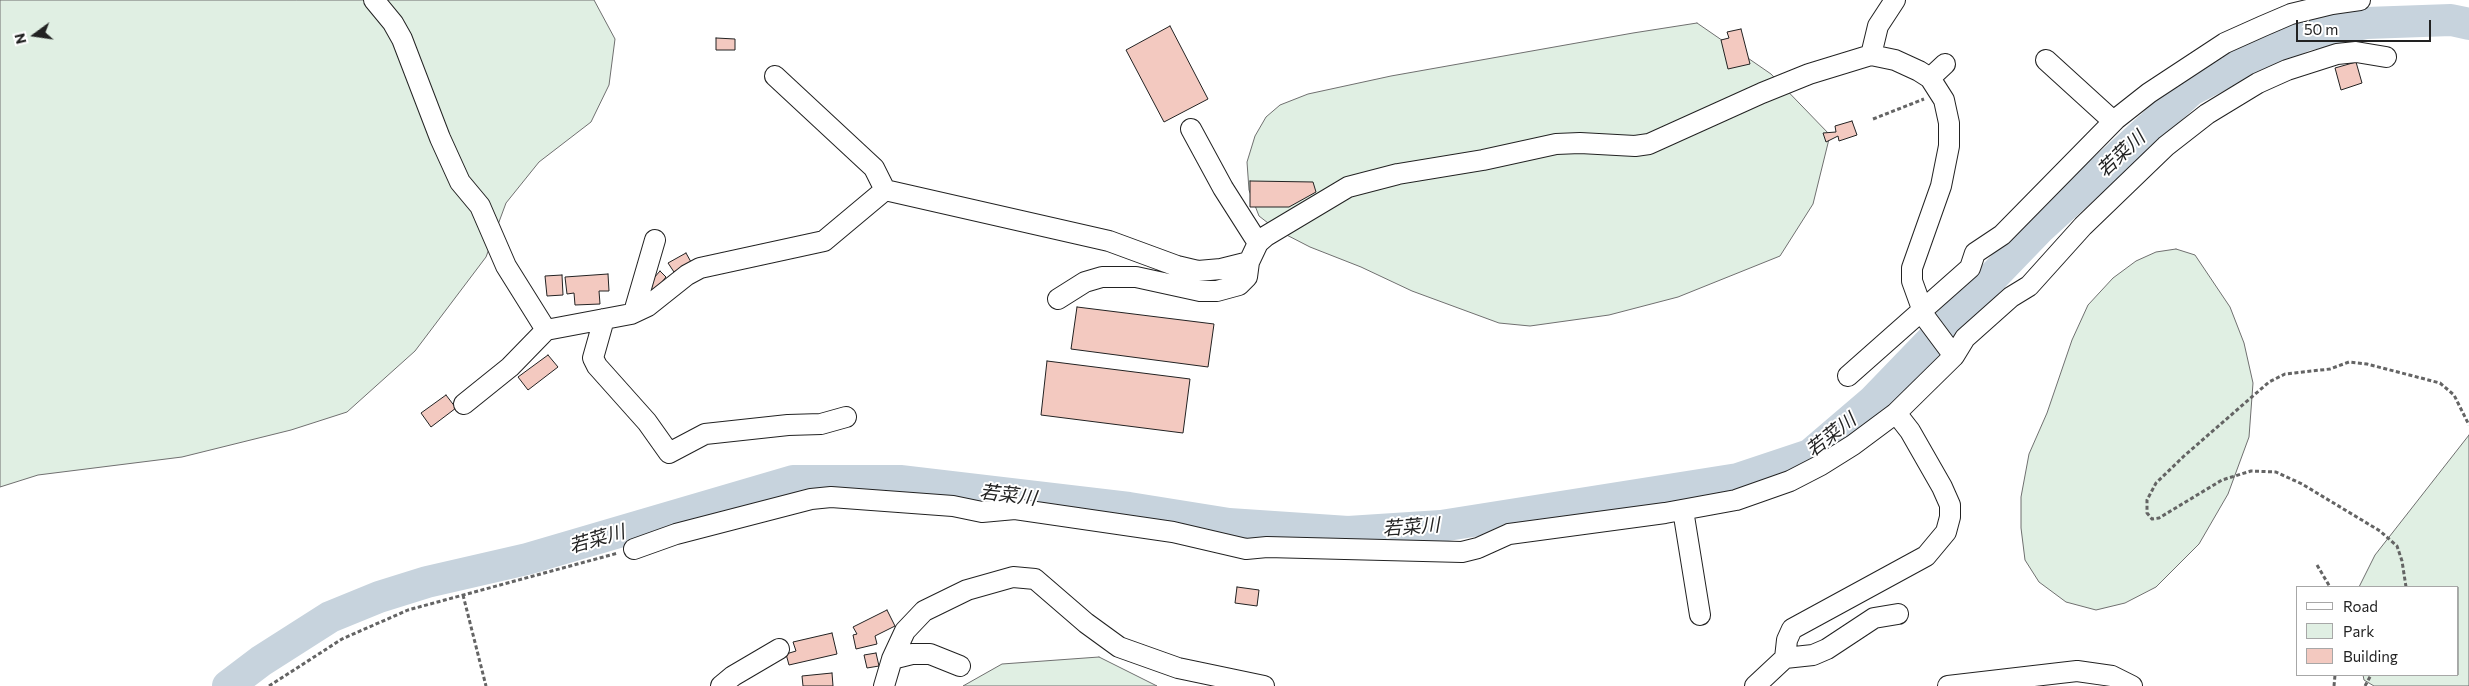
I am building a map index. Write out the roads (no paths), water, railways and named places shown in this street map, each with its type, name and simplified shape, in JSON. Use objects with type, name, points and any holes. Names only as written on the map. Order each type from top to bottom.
[{"type":"street","points":[[374,0],[393,22],[402,39],[440,138],[460,182],[480,206],[506,266],[546,330]]},
{"type":"street","points":[[1871,55],[1878,26],[1895,0]]},
{"type":"street","points":[[1848,376],[1923,313],[1970,268],[1975,253],[2002,235],[2113,121],[2149,93],[2225,43],[2291,14],[2332,4],[2360,0]]},
{"type":"street","points":[[634,549],[676,534],[812,499],[831,497],[953,506],[982,512],[1015,509],[1173,532],[1246,549],[1267,547],[1432,552],[1462,552],[1478,548],[1509,534],[1683,510],[1736,500],[1790,480],[1853,445],[1896,413],[1965,338],[2011,297],[2029,286],[2083,226],[2159,152],[2207,114],[2273,77],[2329,56],[2356,52],[2386,57]]},
{"type":"street","points":[[1058,299],[1085,282],[1102,277],[1136,277],[1187,290],[1217,291],[1239,285],[1247,277],[1249,262],[1258,244],[1266,236],[1348,187],[1398,174],[1483,160],[1556,144],[1580,143],[1635,146],[1649,144],[1762,93],[1810,74],[1871,55],[1896,60],[1935,86],[1944,100],[1949,122],[1949,146],[1941,186],[1912,268],[1912,281],[1923,313],[1952,353]]},
{"type":"street","points":[[2046,60],[2113,121]]},
{"type":"street","points":[[1935,86],[1945,64]]},
{"type":"street","points":[[775,76],[874,168],[885,190]]},
{"type":"street","points":[[1191,129],[1223,188],[1258,244]]},
{"type":"street","points":[[464,404],[510,367],[546,330],[634,312],[648,306],[687,275],[700,268],[824,241],[885,190]]},
{"type":"street","points":[[885,190],[1108,241],[1177,266],[1198,271],[1221,269],[1249,262]]},
{"type":"street","points":[[634,312],[655,240]]},
{"type":"street","points":[[604,319],[593,358],[597,366],[647,422],[668,453],[704,434],[788,425],[821,424],[846,417]]},
{"type":"street","points":[[1785,658],[1787,640],[1792,629],[1926,556],[1946,532],[1950,517],[1950,505],[1942,487],[1910,432],[1896,413]]},
{"type":"street","points":[[1683,510],[1700,615]]},
{"type":"street","points":[[884,686],[892,660],[905,631],[924,611],[968,590],[1013,577],[1035,580],[1086,623],[1119,646],[1178,668],[1264,686]]},
{"type":"street","points":[[1755,686],[1785,658],[1813,655],[1827,649],[1874,618],[1898,614]]},
{"type":"street","points":[[721,686],[733,676],[780,649]]},
{"type":"street","points":[[892,660],[912,654],[930,654],[960,666]]},
{"type":"street","points":[[1948,686],[2077,671],[2112,676],[2132,686]]},
{"type":"waterway","name":"若菜川","points":[[228,686],[261,661],[330,617],[379,597],[427,582],[527,559],[793,481],[900,481],[1129,508],[1229,524],[1348,532],[1441,526],[1738,479],[1810,455],[1872,402],[2040,228],[2191,90],[2248,60],[2305,35],[2366,23],[2451,20],[2469,24]]}]
